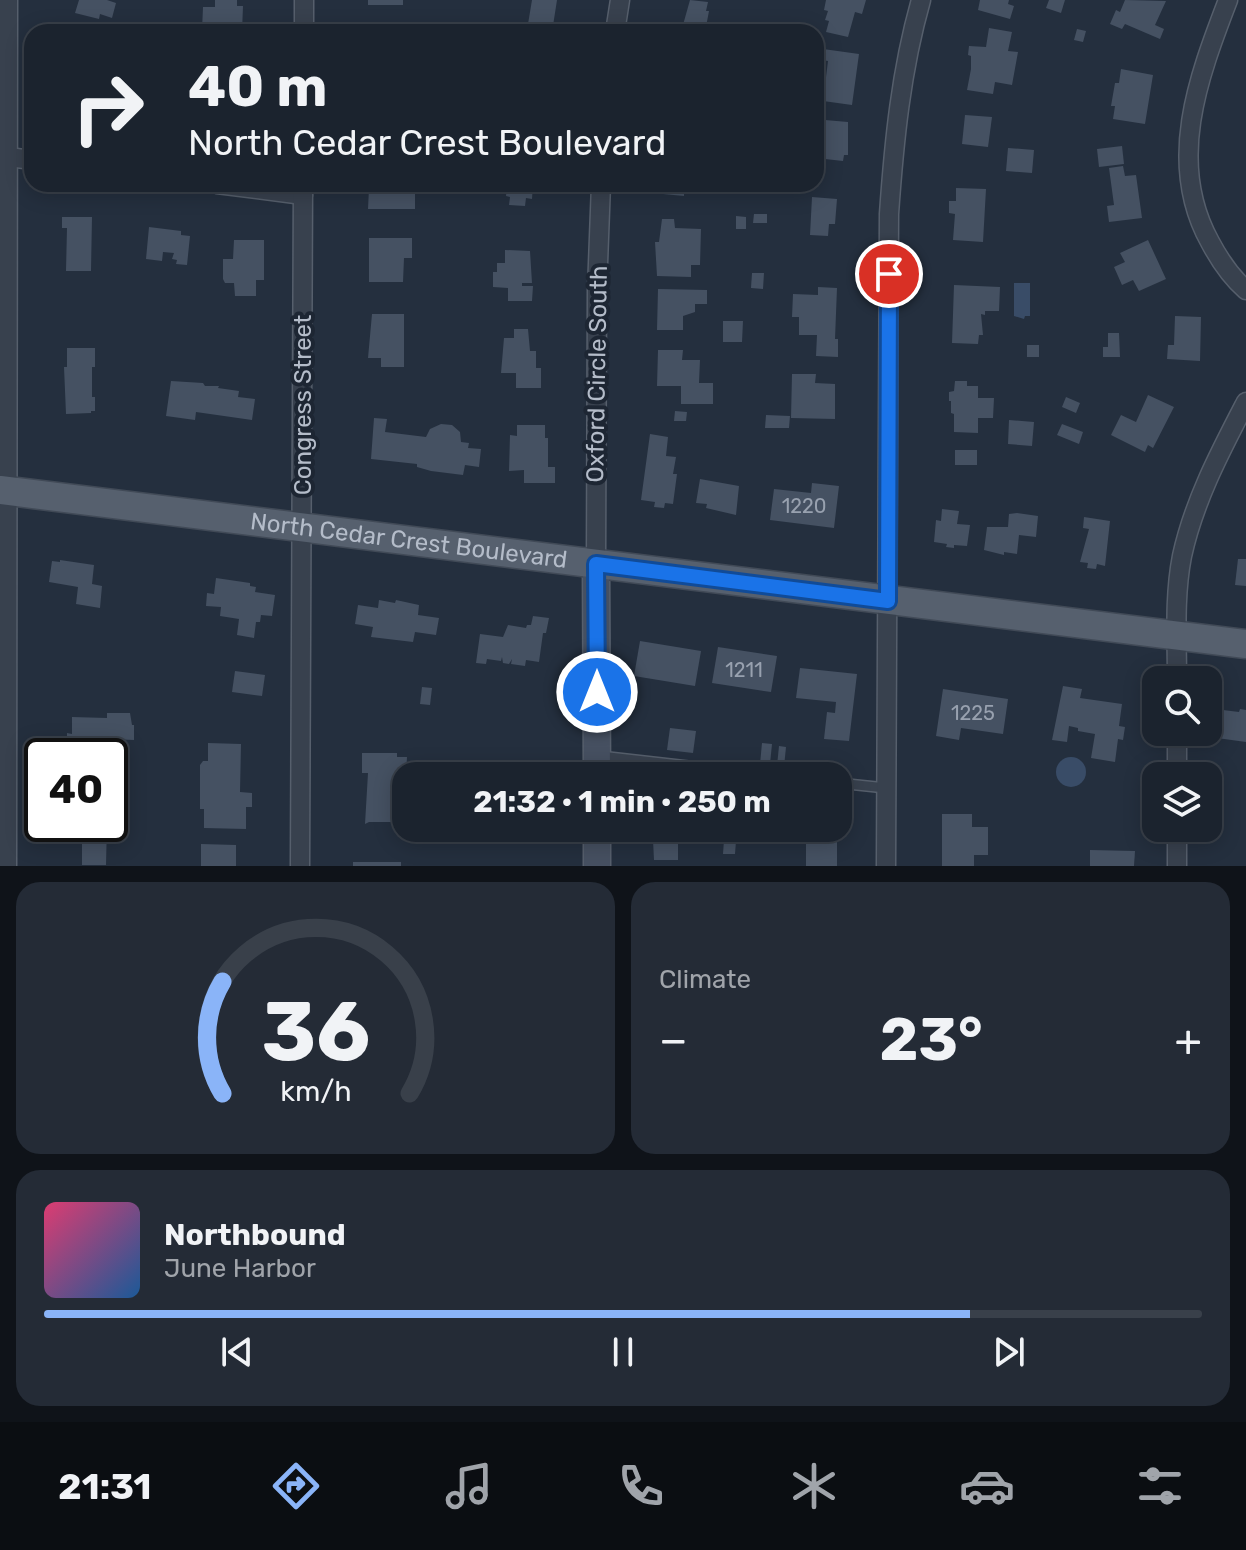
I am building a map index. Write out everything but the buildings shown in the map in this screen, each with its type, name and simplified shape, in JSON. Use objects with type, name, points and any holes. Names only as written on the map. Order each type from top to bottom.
[{"type":"main road","name":"North Cedar Crest Boulevard","points":[[5,490],[1246,644]]},
{"type":"street","points":[[7,866],[4,156],[8,0]]},
{"type":"street","points":[[304,0],[304,24]]},
{"type":"street","points":[[616,24],[620,0]]},
{"type":"street","points":[[886,866],[889,214],[903,82],[921,0]]},
{"type":"street","points":[[1228,0],[1213,37],[1189,121],[1188,173],[1194,206],[1204,231],[1219,259],[1246,290]]},
{"type":"street","points":[[4,156],[24,159]]},
{"type":"street","name":"Congress Street","points":[[300,866],[303,192]]},
{"type":"street","name":"Oxford Circle South","points":[[596,564],[597,290],[601,192]]},
{"type":"street","points":[[1177,666],[1177,605],[1182,559],[1194,513],[1211,470],[1246,402]]},
{"type":"street","points":[[596,564],[597,762]]},
{"type":"street","points":[[597,842],[597,866]]},
{"type":"street","points":[[1177,842],[1177,866]]},
{"type":"lane","points":[[852,784],[886,788]]},
{"type":"water","points":[[1014,283],[1030,283],[1030,316],[1024,319],[1014,316]]},
{"type":"water","points":[[1071,757],[1082,761],[1086,772],[1082,783],[1071,787],[1060,783],[1056,772],[1060,761]]},
{"type":"route","points":[[597,692],[596,564],[888,601],[889,274]]}]
